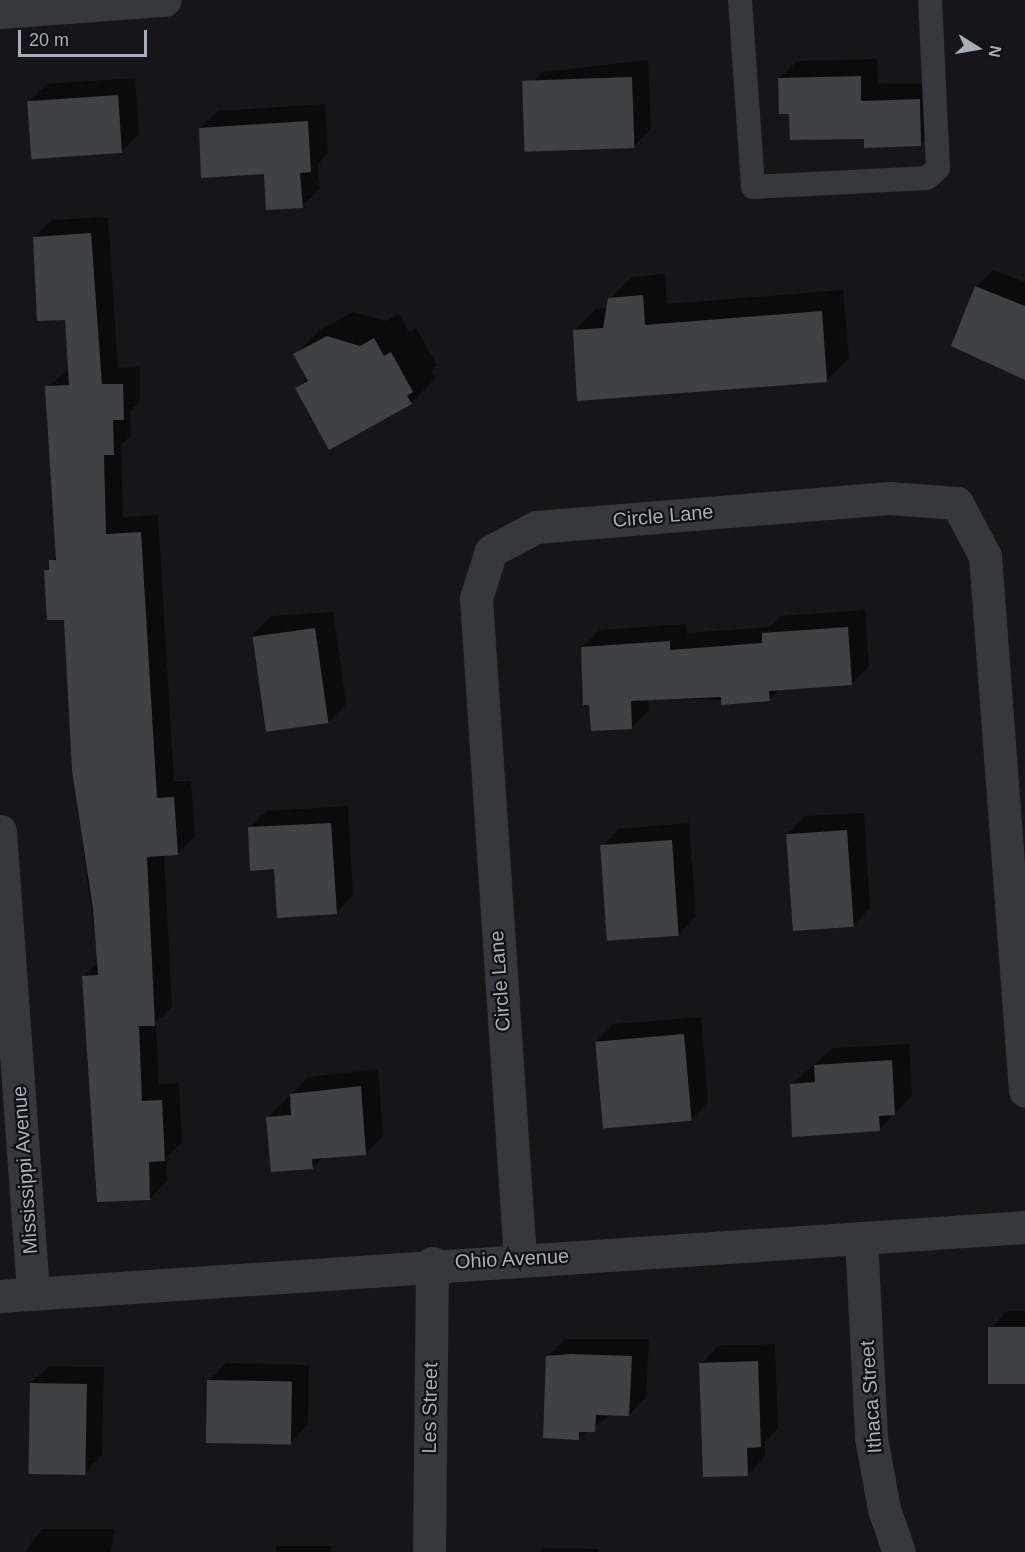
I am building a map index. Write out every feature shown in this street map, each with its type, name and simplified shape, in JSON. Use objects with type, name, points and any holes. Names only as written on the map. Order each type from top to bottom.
[{"type":"street","points":[[0,12],[165,0]]},
{"type":"street","name":"Circle Lane","points":[[520,1259],[476,598],[490,551],[536,527],[889,498],[957,503],[985,556],[1025,1091]]},
{"type":"street","name":"Mississippi Avenue","points":[[0,831],[33,1294]]},
{"type":"street","name":"Ohio Avenue","points":[[0,1296],[432,1263],[1025,1227]]},
{"type":"street","name":"Ithaca Street","points":[[861,1238],[871,1438],[884,1509],[899,1552]]},
{"type":"street","name":"Les Street","points":[[429,1552],[432,1263]]},
{"type":"lane","points":[[741,0],[753,187],[927,178],[938,168],[930,0]]},
{"type":"building","points":[[861,76],[861,101],[920,99],[921,146],[864,148],[864,139],[790,140],[789,114],[779,114],[778,78]]},
{"type":"building","points":[[632,77],[634,148],[525,152],[522,81]]},
{"type":"building","points":[[118,95],[122,153],[31,159],[27,101]]},
{"type":"building","points":[[308,121],[311,172],[300,173],[303,208],[266,210],[264,174],[201,178],[199,128]]},
{"type":"building","points":[[91,233],[102,384],[123,384],[124,420],[113,420],[114,455],[104,455],[106,534],[141,532],[157,798],[174,797],[178,855],[147,857],[155,1026],[139,1026],[142,1101],[162,1100],[165,1161],[149,1162],[150,1200],[97,1202],[82,976],[98,975],[93,909],[72,770],[64,620],[47,620],[44,570],[49,570],[49,560],[56,560],[45,386],[69,385],[65,320],[37,321],[33,237]]},
{"type":"building","points":[[975,286],[1025,306],[1025,380],[951,346]]},
{"type":"building","points":[[643,295],[645,325],[822,311],[827,382],[577,401],[573,330],[603,328],[608,298]]},
{"type":"building","points":[[327,336],[360,346],[374,338],[384,356],[391,352],[413,392],[407,396],[412,404],[329,450],[295,388],[308,381],[293,354]]},
{"type":"building","points":[[848,627],[852,685],[769,691],[770,701],[721,705],[721,697],[631,701],[632,729],[591,731],[589,705],[583,705],[581,647],[670,641],[670,650],[762,643],[762,633]]},
{"type":"building","points":[[315,628],[328,723],[266,732],[253,637]]},
{"type":"building","points":[[331,823],[337,914],[277,918],[274,869],[250,871],[248,827]]},
{"type":"building","points":[[847,830],[854,927],[793,931],[786,834]]},
{"type":"building","points":[[672,840],[679,936],[607,941],[600,845]]},
{"type":"building","points":[[684,1034],[692,1121],[603,1128],[595,1042]]},
{"type":"building","points":[[892,1060],[895,1115],[879,1116],[880,1131],[792,1137],[790,1084],[815,1082],[814,1065]]},
{"type":"building","points":[[361,1086],[366,1155],[312,1159],[313,1169],[271,1172],[266,1117],[291,1115],[290,1094]]},
{"type":"building","points":[[988,1327],[1025,1327],[1025,1384],[988,1384]]},
{"type":"building","points":[[571,1354],[632,1356],[629,1416],[596,1415],[595,1432],[579,1432],[579,1440],[543,1438],[546,1356]]},
{"type":"building","points":[[758,1361],[761,1447],[747,1448],[748,1476],[703,1477],[699,1363]]},
{"type":"building","points":[[207,1380],[292,1381],[291,1444],[206,1443]]},
{"type":"building","points":[[30,1383],[87,1384],[85,1475],[28,1474]]}]
